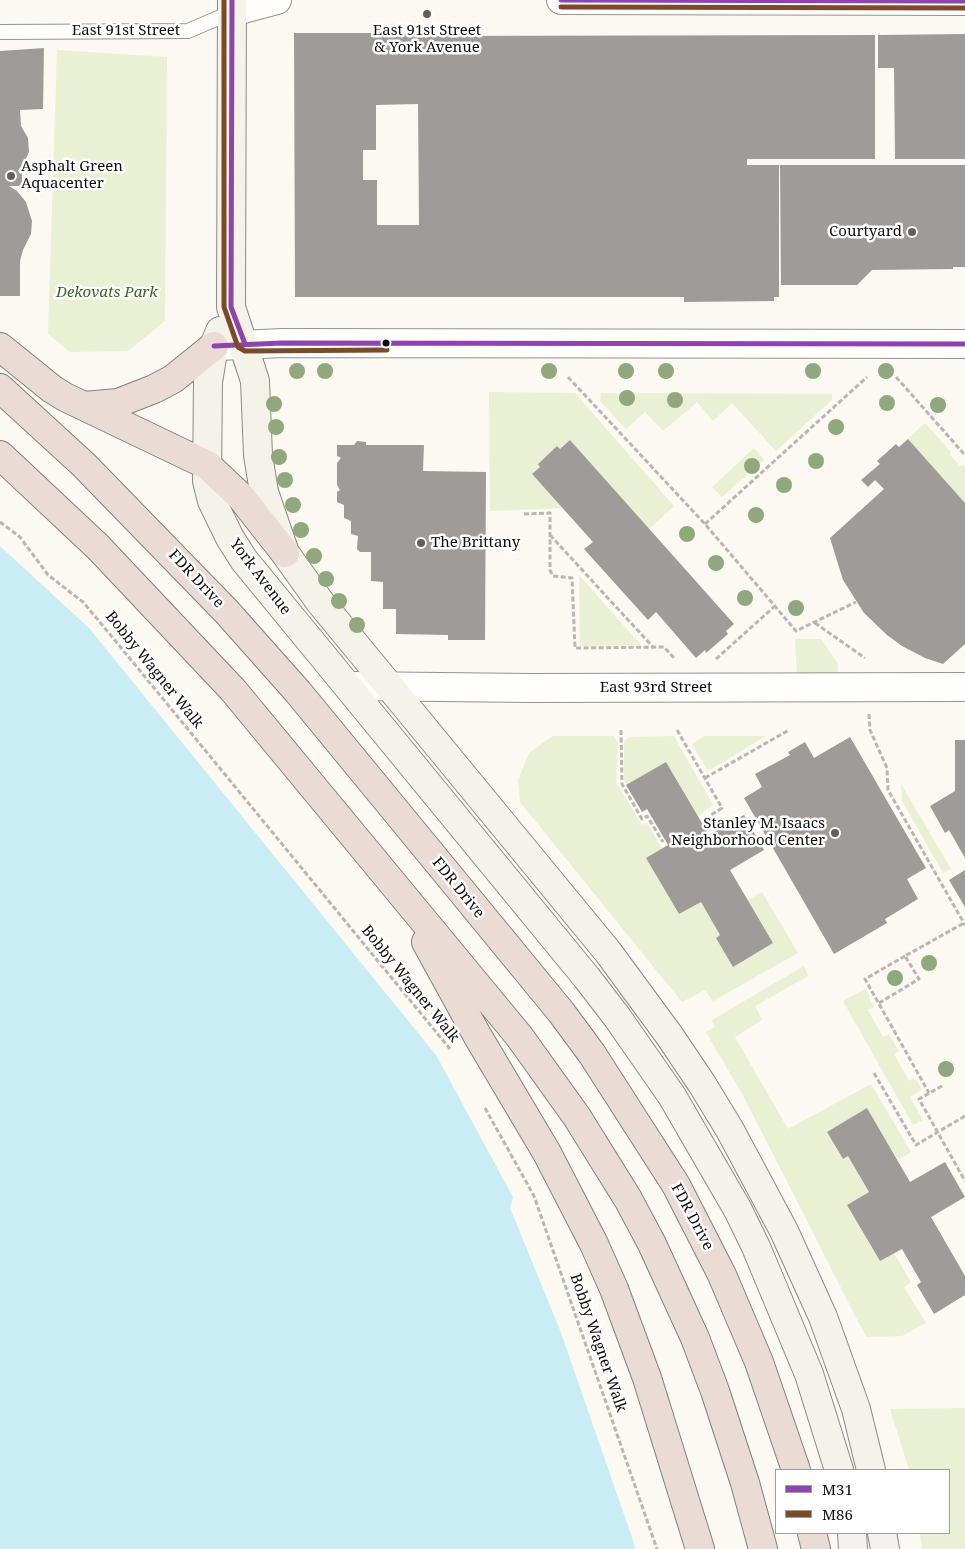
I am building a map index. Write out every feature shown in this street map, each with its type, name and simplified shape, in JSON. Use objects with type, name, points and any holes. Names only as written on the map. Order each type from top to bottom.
[{"type":"highway","points":[[84,406],[118,403],[154,389],[173,379],[214,346]]},
{"type":"highway","points":[[0,347],[52,389],[207,465],[235,490],[285,553]]},
{"type":"highway","name":"FDR Drive","points":[[0,388],[84,466],[157,538],[265,655],[467,898],[592,1054],[648,1139],[705,1241],[756,1354],[794,1464]]},
{"type":"highway","points":[[0,455],[98,547],[168,618],[240,698],[519,1036],[577,1116],[628,1200],[652,1244],[695,1338],[716,1391],[745,1482],[763,1549]]},
{"type":"highway","points":[[394,884],[477,1035],[547,1153],[594,1244],[614,1289],[647,1378],[700,1549]]},
{"type":"highway","points":[[812,1534],[816,1549]]},
{"type":"main road","name":"York Avenue","points":[[232,6],[231,306],[245,344],[255,381],[258,455],[264,492],[285,553],[320,602],[389,686]]},
{"type":"main road","name":"York Avenue","points":[[231,306],[214,346],[208,382],[207,481],[212,501],[230,538],[244,560],[348,686]]},
{"type":"main road","points":[[348,686],[618,1017],[672,1096],[742,1218],[774,1288],[809,1374],[839,1469]]},
{"type":"main road","points":[[389,686],[608,952],[670,1035],[730,1130],[784,1231],[824,1317],[856,1409],[871,1469]]},
{"type":"main road","points":[[809,1374],[841,1364]]},
{"type":"main road","points":[[852,1534],[853,1549]]},
{"type":"main road","points":[[882,1534],[885,1549]]},
{"type":"street","name":"East 91st Street","points":[[232,6],[277,0]]},
{"type":"street","points":[[561,0],[965,1]]},
{"type":"street","points":[[214,346],[245,344],[965,344]]},
{"type":"street","name":"East 93rd Street","points":[[348,686],[531,688],[965,687]]},
{"type":"lane","name":"East 91st Street","points":[[0,32],[188,31],[232,6]]},
{"type":"path","points":[[568,377],[705,524],[796,631],[856,602]]},
{"type":"path","points":[[705,524],[867,377]]},
{"type":"path","points":[[896,377],[965,455]]},
{"type":"path","points":[[524,514],[550,513],[550,570],[554,576],[572,578],[575,648],[664,647],[677,662]]},
{"type":"path","name":"Bobby Wagner Walk","points":[[0,522],[20,537],[48,575],[83,602],[454,1056]]},
{"type":"path","points":[[550,535],[653,648]]},
{"type":"path","points":[[712,663],[775,606]]},
{"type":"path","points":[[621,730],[622,784],[642,819],[648,816],[663,842]]},
{"type":"path","points":[[677,730],[722,808],[711,814]]},
{"type":"path","points":[[705,778],[789,730]]},
{"type":"path","points":[[870,730],[888,768],[888,790],[964,924],[865,978],[929,1093]]},
{"type":"path","points":[[880,1003],[918,979],[905,956]]},
{"type":"path","points":[[874,1073],[916,1145],[965,1116]]},
{"type":"path","points":[[942,1086],[919,1099],[965,1181]]},
{"type":"path","name":"Bobby Wagner Walk","points":[[482,1103],[534,1196],[657,1549]]},
{"type":"green space","name":"Dekovats Park","points":[[57,50],[167,57],[165,321],[128,351],[70,352],[48,334]]},
{"type":"green space","points":[[489,392],[575,393],[674,506],[649,529],[570,440],[560,449],[557,446],[538,463],[540,467],[532,474],[562,508],[490,511]]},
{"type":"green space","points":[[601,393],[832,394],[832,400],[776,451],[732,403],[713,421],[697,402],[663,431],[645,412],[626,429],[600,401]]},
{"type":"green space","points":[[925,423],[951,452],[949,454],[960,466],[963,465],[965,467],[965,503],[908,439]]},
{"type":"green space","points":[[754,448],[764,460],[722,497],[712,487]]},
{"type":"green space","points":[[579,575],[641,645],[580,646]]},
{"type":"green space","points":[[795,639],[821,639],[838,664],[837,675],[797,675]]},
{"type":"green space","points":[[553,736],[614,736],[618,743],[616,782],[642,825],[647,823],[662,849],[646,858],[679,914],[701,902],[720,935],[716,938],[733,966],[773,943],[747,900],[762,892],[798,953],[713,1001],[705,990],[682,1002],[520,802],[518,780],[529,753]]},
{"type":"green space","points":[[674,736],[713,805],[698,816],[666,762],[626,785],[624,780],[624,741],[630,737]]},
{"type":"green space","points":[[705,736],[766,736],[708,771],[692,744]]},
{"type":"green space","points":[[901,784],[951,869],[943,873],[902,801]]},
{"type":"green space","points":[[804,966],[808,976],[755,1006],[762,1020],[735,1037],[788,1129],[871,1084],[911,1152],[898,1160],[867,1109],[827,1132],[843,1159],[848,1156],[869,1192],[847,1205],[880,1261],[894,1253],[911,1282],[904,1287],[926,1323],[902,1336],[866,1337],[745,1099],[706,1032],[715,1027],[712,1020]]},
{"type":"green space","points":[[865,989],[874,1007],[868,1010],[883,1037],[889,1034],[899,1051],[894,1054],[909,1081],[915,1078],[922,1089],[910,1097],[923,1120],[913,1125],[843,1001]]},
{"type":"green space","points":[[965,1408],[965,1549],[922,1549],[920,1534],[950,1534],[950,1469],[909,1469],[890,1409]]},
{"type":"water","points":[[0,546],[89,628],[436,1055],[513,1197],[510,1208],[560,1330],[636,1549],[0,1549]]},
{"type":"building","points":[[294,33],[418,33],[418,36],[875,35],[875,159],[747,159],[747,165],[779,165],[779,297],[774,297],[774,301],[684,302],[684,297],[295,297]],"holes":[[[418,104],[419,225],[377,225],[377,180],[363,180],[363,150],[376,150],[376,105]]]},
{"type":"building","points":[[965,34],[965,159],[895,159],[894,68],[878,68],[878,35]]},
{"type":"building","name":"Asphalt Green Aquacenter","points":[[44,48],[43,109],[20,110],[21,126],[28,138],[29,152],[22,167],[22,186],[9,186],[17,191],[26,202],[32,221],[31,234],[20,261],[20,296],[0,296],[0,51]]},
{"type":"building","points":[[780,165],[965,165],[965,267],[953,267],[953,269],[872,270],[857,285],[781,285]]},
{"type":"building","points":[[908,439],[965,503],[965,644],[943,664],[925,658],[902,646],[887,635],[864,613],[843,580],[830,538],[884,489],[875,480],[868,487],[861,480],[880,464],[877,461],[896,444],[899,447]]},
{"type":"building","points":[[570,440],[734,624],[726,631],[728,634],[706,653],[705,650],[696,658],[656,612],[648,620],[584,549],[593,542],[532,474],[540,467],[538,464],[557,446],[560,449]]},
{"type":"building","name":"The Brittany","points":[[357,441],[366,442],[366,445],[424,445],[423,471],[486,472],[485,640],[448,640],[448,635],[396,634],[396,609],[383,609],[383,582],[371,581],[371,552],[360,552],[357,549],[358,536],[351,534],[351,521],[344,518],[344,505],[337,502],[337,492],[340,490],[337,485],[337,463],[341,458],[337,456],[337,445],[354,445]]},
{"type":"building","name":"Stanley M. Isaacs Neighborhood Center","points":[[850,737],[926,868],[907,879],[918,899],[885,919],[887,923],[834,954],[744,798],[762,787],[755,774],[790,755],[788,752],[805,742],[814,758]]},
{"type":"building","points":[[955,740],[965,740],[965,858],[949,830],[945,833],[930,806],[955,791]]},
{"type":"building","points":[[666,762],[709,835],[744,815],[764,850],[730,870],[773,943],[733,967],[716,938],[720,935],[701,902],[679,914],[646,858],[668,845],[647,809],[642,812],[626,785]]},
{"type":"building","points":[[965,870],[965,907],[949,880]]},
{"type":"building","points":[[867,1108],[910,1182],[945,1162],[965,1197],[931,1217],[965,1276],[965,1295],[934,1314],[917,1285],[921,1282],[902,1249],[880,1261],[847,1205],[869,1192],[848,1156],[843,1159],[827,1132]]},
{"type":"transit line","name":"M86","points":[[224,0],[224,307],[238,347],[245,351],[387,350]]},
{"type":"transit line","name":"M31","points":[[232,0],[231,307],[245,344]]},
{"type":"transit line","name":"M31","points":[[561,0],[965,1]]},
{"type":"transit line","name":"M86","points":[[561,7],[965,8]]},
{"type":"transit line","name":"M31","points":[[214,346],[282,343],[965,344]]},
{"type":"place","name":"East 91st Street & York Avenue","points":[[427,14]]},
{"type":"place","name":"Asphalt Green Aquacenter","points":[[11,176]]},
{"type":"place","name":"Courtyard","points":[[912,232]]},
{"type":"place","name":"The Brittany","points":[[421,543]]},
{"type":"place","name":"Stanley M. Isaacs Neighborhood Center","points":[[835,833]]}]
